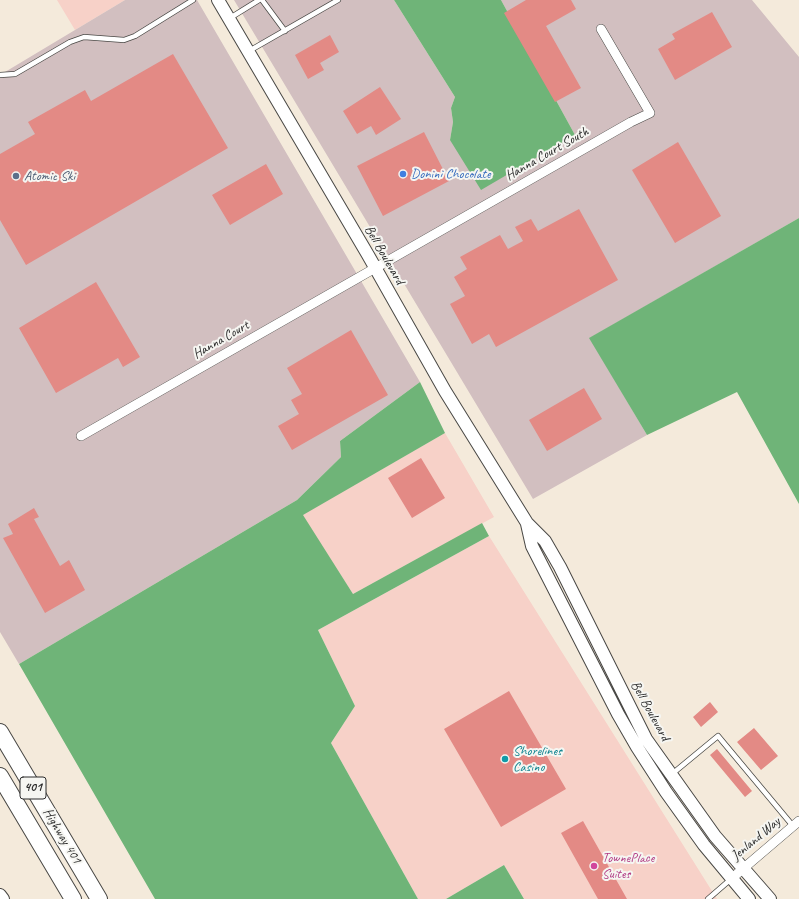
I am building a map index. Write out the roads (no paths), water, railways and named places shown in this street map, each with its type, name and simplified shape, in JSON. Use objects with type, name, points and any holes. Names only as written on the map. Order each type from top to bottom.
[{"type":"highway","name":"Highway 401","points":[[0,732],[99,899]]},
{"type":"highway","name":"Highway 401","points":[[0,776],[74,899]]},
{"type":"main road","name":"Bell Boulevard","points":[[218,0],[375,268],[445,391],[527,523],[544,541],[560,567],[646,739],[715,836],[770,899]]},
{"type":"main road","name":"Bell Boulevard","points":[[527,523],[532,546],[618,714],[637,747],[666,792],[704,845],[749,899]]},
{"type":"main road","points":[[0,894],[3,899]]},
{"type":"street","name":"Hanna Court South","points":[[375,268],[631,122],[650,113],[601,29]]},
{"type":"street","name":"Hanna Court","points":[[81,436],[375,268]]},
{"type":"street","name":"Jenland Way","points":[[731,879],[796,824]]},
{"type":"lane","points":[[0,75],[15,74],[70,42],[84,37],[124,40],[135,36],[193,0]]},
{"type":"lane","points":[[229,19],[260,0],[285,31]]},
{"type":"lane","points":[[248,52],[338,0]]},
{"type":"lane","points":[[671,775],[718,736],[796,824]]},
{"type":"lane","points":[[708,899],[731,879]]},
{"type":"place","name":"Donini Chocolate","points":[[403,174]]},
{"type":"place","name":"Atomic Ski","points":[[16,176]]},
{"type":"place","name":"Shorelines Casino","points":[[505,759]]},
{"type":"place","name":"TownePlace Suites","points":[[594,866]]}]
